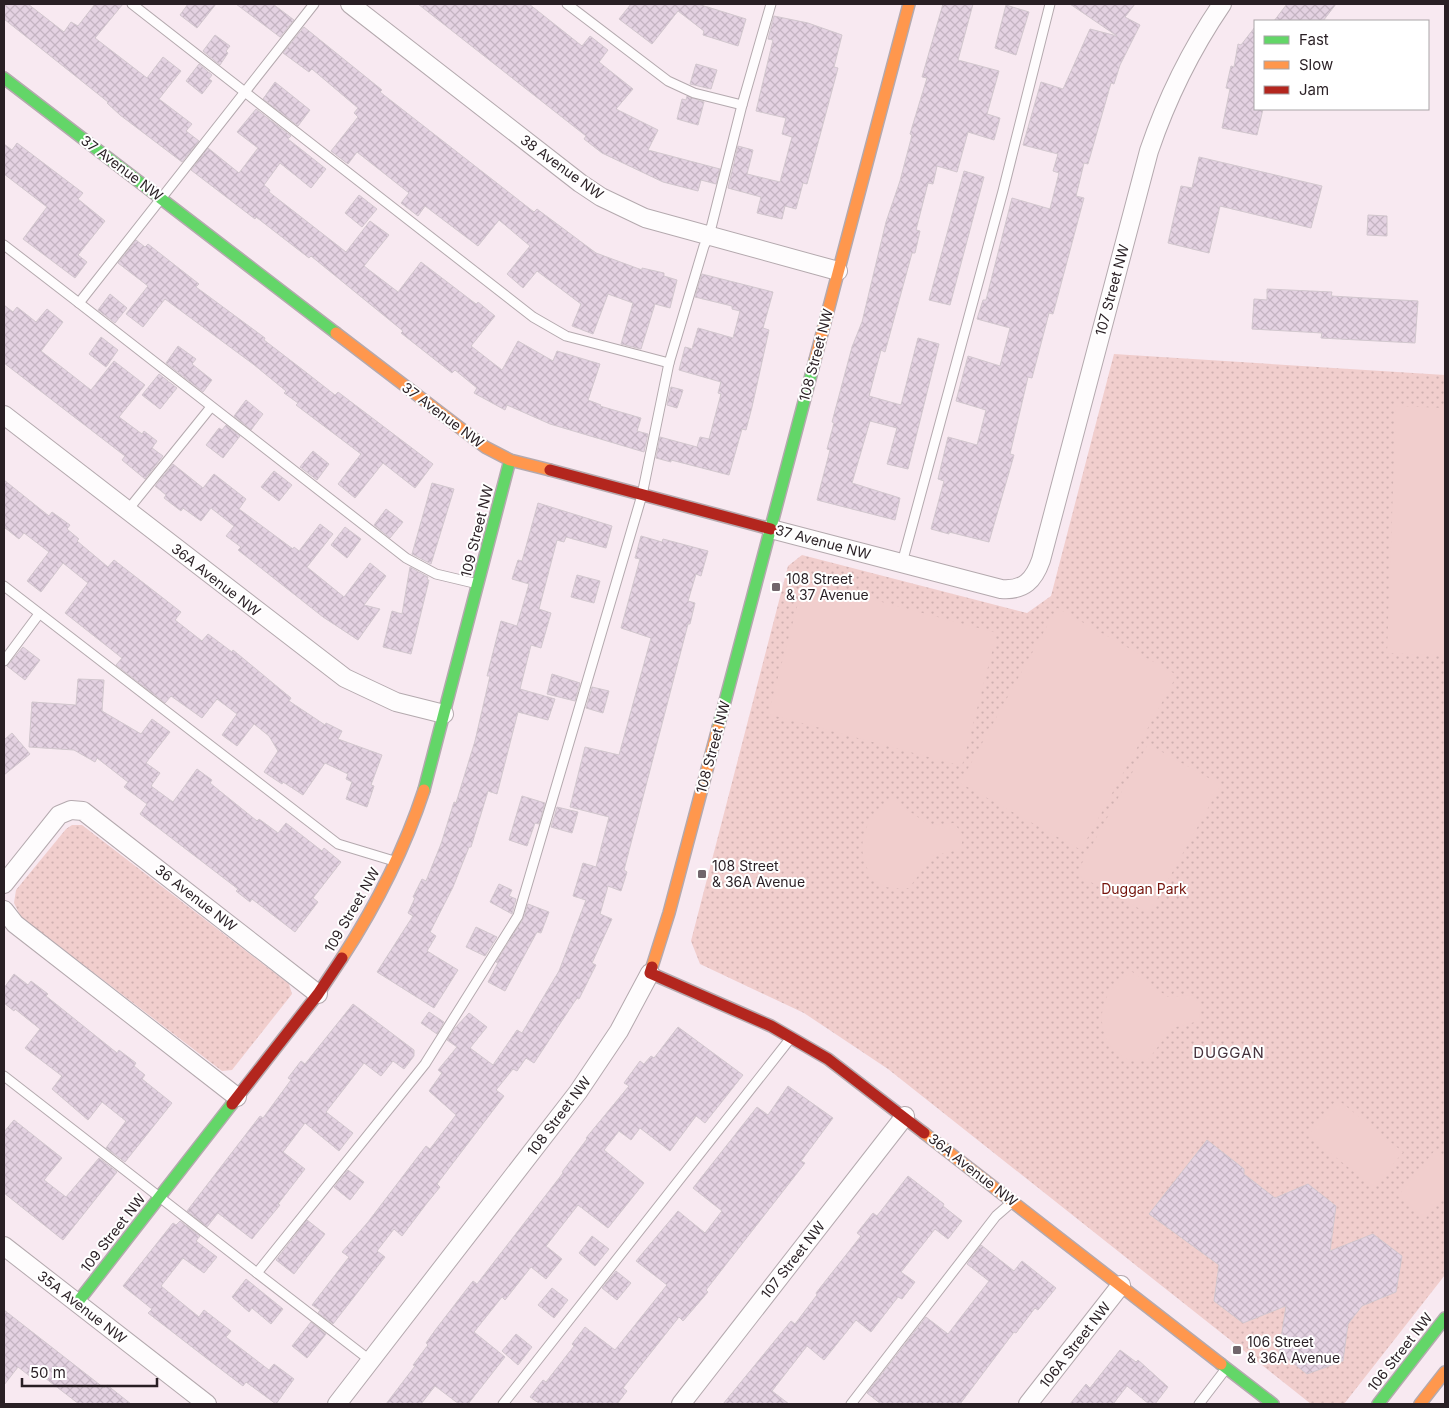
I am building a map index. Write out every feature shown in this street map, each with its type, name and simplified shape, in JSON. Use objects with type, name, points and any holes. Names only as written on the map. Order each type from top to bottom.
[{"type":"street","name":"38 Avenue NW","points":[[350,4],[594,193],[645,218],[838,271]]},
{"type":"street","name":"107 Street NW","points":[[1026,585],[1036,574],[1042,560],[1152,142],[1183,66],[1222,4]]},
{"type":"street","name":"108 Street NW","points":[[337,1404],[578,1092],[619,1031],[650,973],[672,903],[771,529],[904,5]]},
{"type":"street","name":"37 Avenue NW","points":[[4,78],[162,197],[462,431],[485,447],[510,460],[1001,589],[1011,590],[1026,585]]},
{"type":"street","name":"36A Avenue NW","points":[[4,415],[345,678],[396,702],[444,714]]},
{"type":"street","name":"109 Street NW","points":[[77,1303],[318,994],[365,922],[396,862],[410,834],[429,775],[510,460]]},
{"type":"street","name":"36 Avenue NW","points":[[4,884],[52,821],[59,815],[76,810],[89,815],[318,994]]},
{"type":"street","points":[[4,910],[15,924],[237,1096]]},
{"type":"street","name":"36A Avenue NW","points":[[650,973],[791,1037],[828,1059],[905,1116],[1273,1404]]},
{"type":"street","name":"107 Street NW","points":[[681,1404],[905,1116]]},
{"type":"street","name":"35A Avenue NW","points":[[4,1246],[207,1404]]},
{"type":"street","name":"106A Street NW","points":[[1028,1404],[1121,1285]]},
{"type":"street","name":"106 Street NW","points":[[1378,1404],[1445,1318]]},
{"type":"street","points":[[1420,1404],[1445,1372]]},
{"type":"lane","points":[[132,4],[544,325],[566,336],[669,363]]},
{"type":"lane","points":[[79,303],[314,4]]},
{"type":"lane","points":[[567,4],[668,81],[694,93],[742,105]]},
{"type":"lane","points":[[257,1273],[425,1064],[518,916],[642,496],[669,363],[704,246],[710,236],[742,105],[771,4]]},
{"type":"lane","points":[[902,563],[1003,191],[1050,4]]},
{"type":"lane","points":[[4,245],[406,558],[436,574],[479,584]]},
{"type":"lane","points":[[127,511],[211,407]]},
{"type":"lane","points":[[4,586],[338,844],[396,862]]},
{"type":"lane","points":[[4,661],[39,614]]},
{"type":"lane","points":[[503,1404],[791,1037]]},
{"type":"lane","points":[[4,1076],[371,1361]]},
{"type":"lane","points":[[852,1404],[996,1216],[1013,1201]]},
{"type":"lane","points":[[1199,1404],[1227,1368]]},
{"type":"green space","name":"Duggan Park","points":[[1114,354],[1445,375],[1445,1275],[1344,1404],[1311,1404],[888,1069],[804,1013],[700,964],[691,941],[788,566],[802,555],[1027,613],[1051,596]]},
{"type":"green space","points":[[1396,406],[1445,408],[1445,656],[1387,653]]},
{"type":"green space","points":[[804,581],[997,633],[962,766],[768,714]]},
{"type":"green space","points":[[1057,608],[1177,675],[1081,850],[960,783]]},
{"type":"green space","points":[[1148,744],[1221,785],[1149,914],[1076,874]]},
{"type":"green space","points":[[892,799],[929,825],[954,823],[963,835],[961,849],[933,856],[909,888],[888,888],[877,881],[870,874],[863,855],[862,845],[867,826],[875,814]]},
{"type":"green space","points":[[72,825],[82,825],[289,984],[292,994],[232,1070],[222,1071],[21,917],[14,903],[16,890],[66,829]]},
{"type":"green space","points":[[1131,971],[1168,997],[1193,995],[1201,1007],[1199,1021],[1172,1028],[1148,1060],[1130,1060],[1125,1058],[1110,1045],[1105,1037],[1103,1027],[1103,1008],[1106,999],[1113,987]]},
{"type":"green space","points":[[1337,1099],[1403,1152],[1374,1188],[1308,1135]]},
{"type":"green space","points":[[1435,1150],[1445,1158],[1445,1195],[1426,1218],[1398,1196]]},
{"type":"building","points":[[4,4],[28,4],[64,32],[71,22],[78,26],[95,4],[123,4],[95,38],[147,78],[163,57],[181,71],[159,99],[192,124],[186,131],[199,141],[182,162],[120,115],[108,102],[4,19]]},
{"type":"building","points":[[188,4],[216,4],[197,28],[180,15]]},
{"type":"building","points":[[236,4],[273,4],[294,20],[280,37]]},
{"type":"building","points":[[418,4],[529,4],[582,46],[590,36],[608,50],[599,62],[633,89],[616,109],[658,130],[648,150],[720,169],[716,184],[701,180],[698,191],[663,182],[602,153],[584,139],[586,136]]},
{"type":"building","points":[[631,4],[698,4],[746,19],[738,46],[703,35],[704,31],[678,11],[652,44],[619,19]]},
{"type":"building","points":[[943,4],[973,4],[958,60],[999,71],[987,114],[1000,118],[994,140],[968,132],[957,172],[937,166],[933,184],[928,183],[916,230],[920,231],[915,253],[912,253],[885,352],[881,350],[869,396],[901,405],[918,338],[939,344],[908,469],[887,464],[897,428],[870,421],[852,483],[900,498],[895,520],[817,500],[830,450],[827,449],[834,423],[832,422],[852,347],[862,322],[886,222],[900,181],[912,135],[910,134],[927,78],[922,77]]},
{"type":"building","points":[[1070,4],[1135,4],[1125,17],[1140,25],[1120,65],[1114,84],[1111,83],[1088,164],[1084,163],[1076,196],[1084,198],[1053,314],[1049,313],[1032,378],[1028,377],[1010,454],[1014,455],[989,542],[931,529],[944,481],[938,479],[948,437],[977,445],[986,410],[956,401],[968,356],[1000,366],[1010,328],[977,319],[983,300],[986,300],[1012,198],[1050,209],[1059,173],[1053,171],[1058,154],[1023,145],[1041,82],[1063,89],[1090,29],[1117,36]]},
{"type":"building","points":[[1287,4],[1336,4],[1324,20],[1275,20]]},
{"type":"building","points":[[1006,5],[1029,12],[1016,55],[995,48]]},
{"type":"building","points":[[774,16],[808,23],[842,35],[834,67],[838,68],[807,184],[803,183],[796,209],[785,206],[782,219],[757,213],[761,197],[728,188],[738,146],[753,150],[747,174],[780,182],[792,137],[782,134],[786,118],[756,111],[773,40],[768,39]]},
{"type":"building","points":[[304,27],[382,90],[380,92],[534,212],[537,209],[596,253],[642,270],[642,268],[664,273],[664,276],[677,280],[670,308],[655,304],[641,349],[621,344],[633,303],[608,294],[593,334],[572,326],[581,304],[537,271],[523,288],[507,274],[530,246],[499,220],[478,246],[425,206],[418,216],[401,203],[409,193],[357,152],[348,164],[331,151],[358,117],[354,113],[358,108],[312,69],[309,72],[283,53]]},
{"type":"building","points":[[1254,28],[1254,110],[1263,110],[1257,135],[1222,128],[1230,89],[1226,88],[1231,66],[1234,67],[1238,44],[1241,45]]},
{"type":"building","points":[[215,35],[230,46],[220,65],[203,51]]},
{"type":"building","points":[[199,64],[212,75],[209,79],[212,81],[202,94],[186,81]]},
{"type":"building","points":[[696,64],[717,70],[711,89],[690,84]]},
{"type":"building","points":[[275,82],[310,110],[298,126],[263,99]]},
{"type":"building","points":[[687,96],[704,102],[698,125],[677,119],[682,99],[686,100]]},
{"type":"building","points":[[256,109],[291,136],[288,139],[326,169],[311,188],[280,163],[264,185],[270,190],[269,192],[346,252],[370,221],[389,235],[364,266],[398,292],[421,262],[476,304],[478,302],[495,316],[471,346],[502,370],[518,341],[553,361],[557,351],[600,364],[588,400],[600,406],[641,418],[637,431],[648,434],[644,452],[550,424],[507,405],[505,410],[474,393],[477,388],[455,370],[452,373],[401,333],[403,331],[311,256],[309,258],[191,170],[208,148],[239,173],[258,148],[237,132]]},
{"type":"building","points":[[17,143],[83,193],[78,199],[105,221],[78,255],[87,262],[75,278],[23,239],[47,207],[4,174],[4,144],[12,150]]},
{"type":"building","points":[[1199,157],[1322,186],[1311,228],[1220,206],[1209,253],[1168,243],[1181,186],[1192,188]]},
{"type":"building","points":[[964,171],[984,177],[950,305],[929,300]]},
{"type":"building","points":[[359,195],[377,209],[362,227],[345,213]]},
{"type":"building","points":[[1368,215],[1387,216],[1387,236],[1367,235]]},
{"type":"building","points":[[136,240],[145,247],[148,244],[199,284],[196,287],[265,338],[264,340],[335,395],[338,392],[433,464],[415,488],[383,463],[355,498],[338,484],[361,454],[296,405],[298,403],[284,393],[286,391],[253,364],[165,299],[143,327],[126,314],[148,286],[118,263]]},
{"type":"building","points":[[702,274],[773,292],[763,328],[769,330],[752,407],[746,430],[742,429],[729,475],[656,458],[660,437],[697,447],[700,437],[709,439],[721,394],[718,393],[721,382],[679,370],[685,347],[692,349],[698,328],[733,338],[740,311],[732,309],[732,306],[695,297]]},
{"type":"building","points":[[1267,289],[1332,292],[1331,296],[1418,301],[1415,343],[1321,338],[1322,333],[1252,329],[1254,299],[1267,300]]},
{"type":"building","points":[[110,294],[127,308],[115,323],[98,310]]},
{"type":"building","points":[[4,305],[13,312],[17,307],[36,322],[47,309],[63,322],[41,351],[91,390],[114,361],[145,385],[119,417],[142,434],[144,431],[157,441],[152,448],[163,456],[145,479],[122,460],[125,456],[4,363]]},
{"type":"building","points":[[101,337],[118,350],[106,367],[89,354]]},
{"type":"building","points":[[178,346],[196,359],[192,364],[212,380],[203,392],[166,363]]},
{"type":"building","points":[[159,374],[177,388],[160,409],[142,395]]},
{"type":"building","points":[[671,387],[683,390],[677,408],[667,405]]},
{"type":"building","points":[[246,400],[263,414],[251,430],[234,416]]},
{"type":"building","points":[[226,425],[240,436],[223,458],[206,445],[219,428],[222,430]]},
{"type":"building","points":[[313,451],[329,464],[317,480],[300,467]]},
{"type":"building","points":[[173,464],[203,488],[214,474],[246,499],[239,509],[293,549],[294,547],[299,551],[320,524],[333,534],[307,567],[344,597],[370,563],[386,576],[364,605],[380,609],[358,640],[323,617],[238,550],[241,547],[226,536],[234,526],[211,508],[201,521],[183,508],[181,511],[164,498],[166,495],[155,486]]},
{"type":"building","points":[[274,471],[292,485],[279,501],[261,487]]},
{"type":"building","points":[[4,480],[49,516],[52,512],[70,525],[67,529],[79,539],[77,541],[108,567],[114,560],[181,612],[175,620],[202,641],[208,634],[232,652],[233,650],[291,698],[289,701],[325,725],[326,723],[342,731],[338,739],[382,755],[371,785],[374,786],[367,807],[346,799],[352,782],[346,779],[348,774],[325,763],[303,795],[283,782],[282,784],[264,772],[278,751],[269,736],[254,724],[237,746],[222,735],[237,714],[217,699],[202,718],[171,696],[165,703],[116,665],[122,658],[65,613],[88,583],[63,563],[41,592],[27,581],[49,552],[24,533],[19,539],[4,527]]},
{"type":"building","points":[[432,483],[454,489],[431,564],[412,554]]},
{"type":"building","points":[[538,503],[612,526],[606,548],[566,537],[564,542],[557,540],[539,609],[551,613],[541,648],[531,645],[520,689],[555,699],[548,720],[518,712],[497,794],[488,791],[471,847],[469,847],[453,887],[430,932],[436,936],[427,951],[458,970],[434,1008],[377,972],[413,916],[408,913],[415,898],[413,897],[422,879],[426,881],[441,844],[454,802],[456,803],[475,741],[490,676],[487,676],[501,621],[517,626],[529,584],[512,579],[518,560],[522,561]]},
{"type":"building","points":[[386,509],[403,522],[390,538],[374,525]]},
{"type":"building","points":[[345,527],[361,539],[347,558],[331,545]]},
{"type":"building","points":[[641,536],[662,542],[663,539],[708,551],[701,576],[696,574],[688,601],[695,603],[624,870],[627,872],[621,891],[608,886],[600,914],[612,919],[592,963],[596,965],[579,999],[577,998],[534,1063],[526,1058],[517,1071],[513,1069],[496,1090],[504,1096],[437,1184],[440,1187],[402,1236],[394,1229],[377,1251],[385,1257],[333,1324],[318,1313],[320,1310],[312,1305],[349,1257],[342,1252],[368,1222],[426,1146],[430,1149],[456,1115],[429,1091],[442,1073],[438,1070],[457,1047],[447,1040],[469,1013],[487,1027],[470,1048],[493,1065],[517,1030],[522,1033],[559,971],[586,900],[573,896],[583,863],[596,867],[609,817],[570,807],[585,747],[619,755],[651,638],[621,628],[640,559],[635,558]]},
{"type":"building","points":[[410,567],[428,577],[427,580],[429,580],[411,654],[383,647],[392,611],[402,614]]},
{"type":"building","points":[[577,575],[600,581],[594,603],[571,597]]},
{"type":"building","points":[[23,647],[40,660],[25,680],[7,666]]},
{"type":"building","points":[[552,674],[580,683],[575,701],[547,694]]},
{"type":"building","points":[[78,679],[104,680],[102,711],[141,734],[152,719],[170,732],[146,763],[160,773],[151,786],[173,802],[197,769],[212,780],[210,783],[257,821],[259,819],[278,833],[286,823],[322,851],[324,848],[341,862],[313,898],[318,902],[295,932],[252,899],[250,902],[236,891],[238,889],[140,814],[147,804],[124,787],[128,782],[97,758],[95,762],[74,750],[29,747],[32,702],[76,705]]},
{"type":"building","points":[[592,687],[609,691],[603,713],[586,708]]},
{"type":"building","points":[[12,733],[30,754],[4,775],[4,740]]},
{"type":"building","points":[[522,796],[545,803],[539,824],[535,823],[527,846],[509,840]]},
{"type":"building","points":[[557,807],[578,812],[572,833],[551,827]]},
{"type":"building","points":[[499,884],[512,890],[509,896],[516,899],[512,914],[490,902]]},
{"type":"building","points":[[528,904],[549,912],[541,933],[537,932],[505,991],[488,982],[498,963],[496,962],[523,919]]},
{"type":"building","points":[[476,927],[497,937],[485,956],[466,947]]},
{"type":"building","points":[[14,974],[28,985],[31,981],[48,994],[46,996],[117,1053],[119,1050],[136,1063],[134,1066],[145,1075],[142,1079],[172,1103],[125,1162],[106,1148],[126,1121],[102,1102],[88,1120],[52,1089],[62,1076],[25,1048],[40,1029],[15,1009],[14,1011],[4,1003],[4,988]]},
{"type":"building","points":[[353,1004],[414,1050],[414,1056],[404,1069],[393,1061],[381,1076],[364,1063],[326,1112],[353,1133],[339,1151],[305,1123],[283,1152],[305,1169],[278,1204],[280,1205],[252,1239],[218,1213],[207,1227],[187,1211],[260,1116],[263,1118],[291,1080],[288,1078],[301,1061],[305,1064]]},
{"type":"building","points":[[429,1012],[444,1022],[437,1034],[421,1023]]},
{"type":"building","points":[[678,1027],[743,1075],[705,1123],[696,1116],[670,1151],[640,1128],[631,1140],[619,1131],[604,1150],[644,1183],[608,1228],[578,1205],[546,1246],[562,1259],[546,1279],[531,1267],[505,1300],[502,1297],[474,1332],[505,1357],[468,1404],[459,1404],[435,1386],[421,1404],[386,1404],[415,1366],[413,1365],[428,1345],[426,1343],[436,1329],[473,1281],[477,1284],[563,1173],[586,1138],[629,1086],[624,1083],[640,1061],[644,1064],[651,1056],[654,1058]]},
{"type":"building","points":[[788,1086],[833,1118],[801,1161],[805,1163],[706,1290],[708,1292],[683,1321],[679,1317],[623,1388],[627,1391],[617,1404],[540,1404],[530,1397],[543,1380],[546,1382],[574,1346],[572,1344],[585,1327],[615,1350],[667,1285],[636,1261],[678,1211],[705,1233],[722,1211],[693,1188],[757,1107],[768,1115]]},
{"type":"building","points":[[14,1120],[62,1158],[44,1180],[66,1197],[99,1158],[117,1172],[63,1240],[4,1193],[4,1132]]},
{"type":"building","points":[[1207,1140],[1244,1169],[1244,1174],[1275,1198],[1308,1184],[1336,1206],[1330,1251],[1373,1234],[1402,1256],[1396,1292],[1362,1306],[1348,1324],[1343,1361],[1307,1374],[1279,1352],[1286,1306],[1243,1323],[1214,1301],[1219,1265],[1149,1214]]},
{"type":"building","points":[[348,1170],[364,1182],[350,1200],[334,1187]]},
{"type":"building","points":[[908,1176],[944,1204],[943,1206],[962,1221],[948,1239],[935,1229],[901,1272],[915,1282],[902,1299],[898,1297],[871,1332],[856,1320],[824,1360],[807,1346],[772,1391],[789,1404],[723,1404],[791,1321],[795,1324],[817,1295],[816,1293],[861,1236],[857,1233],[873,1213],[877,1216]]},
{"type":"building","points":[[307,1220],[325,1234],[294,1274],[276,1260]]},
{"type":"building","points":[[180,1221],[200,1236],[196,1241],[217,1257],[204,1273],[183,1258],[161,1286],[199,1317],[204,1310],[231,1331],[226,1337],[269,1370],[274,1364],[294,1379],[276,1404],[246,1382],[243,1386],[214,1364],[148,1313],[152,1309],[123,1286],[173,1223],[176,1225]]},
{"type":"building","points":[[592,1236],[609,1249],[595,1266],[579,1253]]},
{"type":"building","points":[[981,1245],[1014,1271],[1022,1261],[1056,1288],[1038,1310],[1035,1308],[1016,1333],[1014,1332],[960,1404],[881,1404],[867,1393],[926,1317],[948,1334],[989,1281],[967,1264]]},
{"type":"building","points":[[616,1271],[631,1283],[617,1300],[602,1288]]},
{"type":"building","points":[[246,1279],[283,1309],[271,1324],[252,1308],[249,1312],[232,1297]]},
{"type":"building","points":[[552,1288],[568,1300],[554,1318],[538,1305]]},
{"type":"building","points":[[4,1310],[104,1388],[107,1385],[131,1404],[79,1404],[36,1371],[31,1377],[18,1367],[4,1385]]},
{"type":"building","points":[[311,1322],[326,1334],[307,1358],[292,1346]]},
{"type":"building","points":[[516,1334],[532,1347],[518,1365],[502,1351]]},
{"type":"building","points":[[1120,1350],[1136,1362],[1138,1360],[1168,1387],[1155,1404],[1149,1404],[1127,1386],[1113,1404],[1070,1404],[1086,1384],[1090,1388]]},
{"type":"traffic: fast","points":[[4,78],[336,333]]},
{"type":"traffic: fast","points":[[718,728],[815,360]]},
{"type":"traffic: fast","points":[[424,790],[510,460]]},
{"type":"traffic: fast","points":[[77,1303],[232,1104]]},
{"type":"traffic: fast","points":[[1378,1404],[1445,1318]]},
{"type":"traffic: fast","points":[[1221,1364],[1273,1404]]},
{"type":"traffic: slow","points":[[815,360],[909,4]]},
{"type":"traffic: slow","points":[[336,333],[485,447],[510,460],[550,470]]},
{"type":"traffic: slow","points":[[652,967],[669,913],[718,728]]},
{"type":"traffic: slow","points":[[342,958],[367,918],[389,877],[408,834],[424,790]]},
{"type":"traffic: slow","points":[[924,1133],[1221,1364]]},
{"type":"traffic: slow","points":[[1420,1404],[1445,1372]]},
{"type":"traffic: jam","points":[[550,470],[771,529]]},
{"type":"traffic: jam","points":[[232,1104],[318,994],[342,958]]},
{"type":"traffic: jam","points":[[652,967],[650,973],[771,1026],[828,1059],[924,1133]]},
{"type":"place","name":"108 Street & 37 Avenue","points":[[776,587]]},
{"type":"place","name":"108 Street & 36A Avenue","points":[[702,874]]},
{"type":"place","name":"106 Street & 36A Avenue","points":[[1237,1350]]},
{"type":"district","name":"DUGGAN","points":[[1229,1053]]}]
